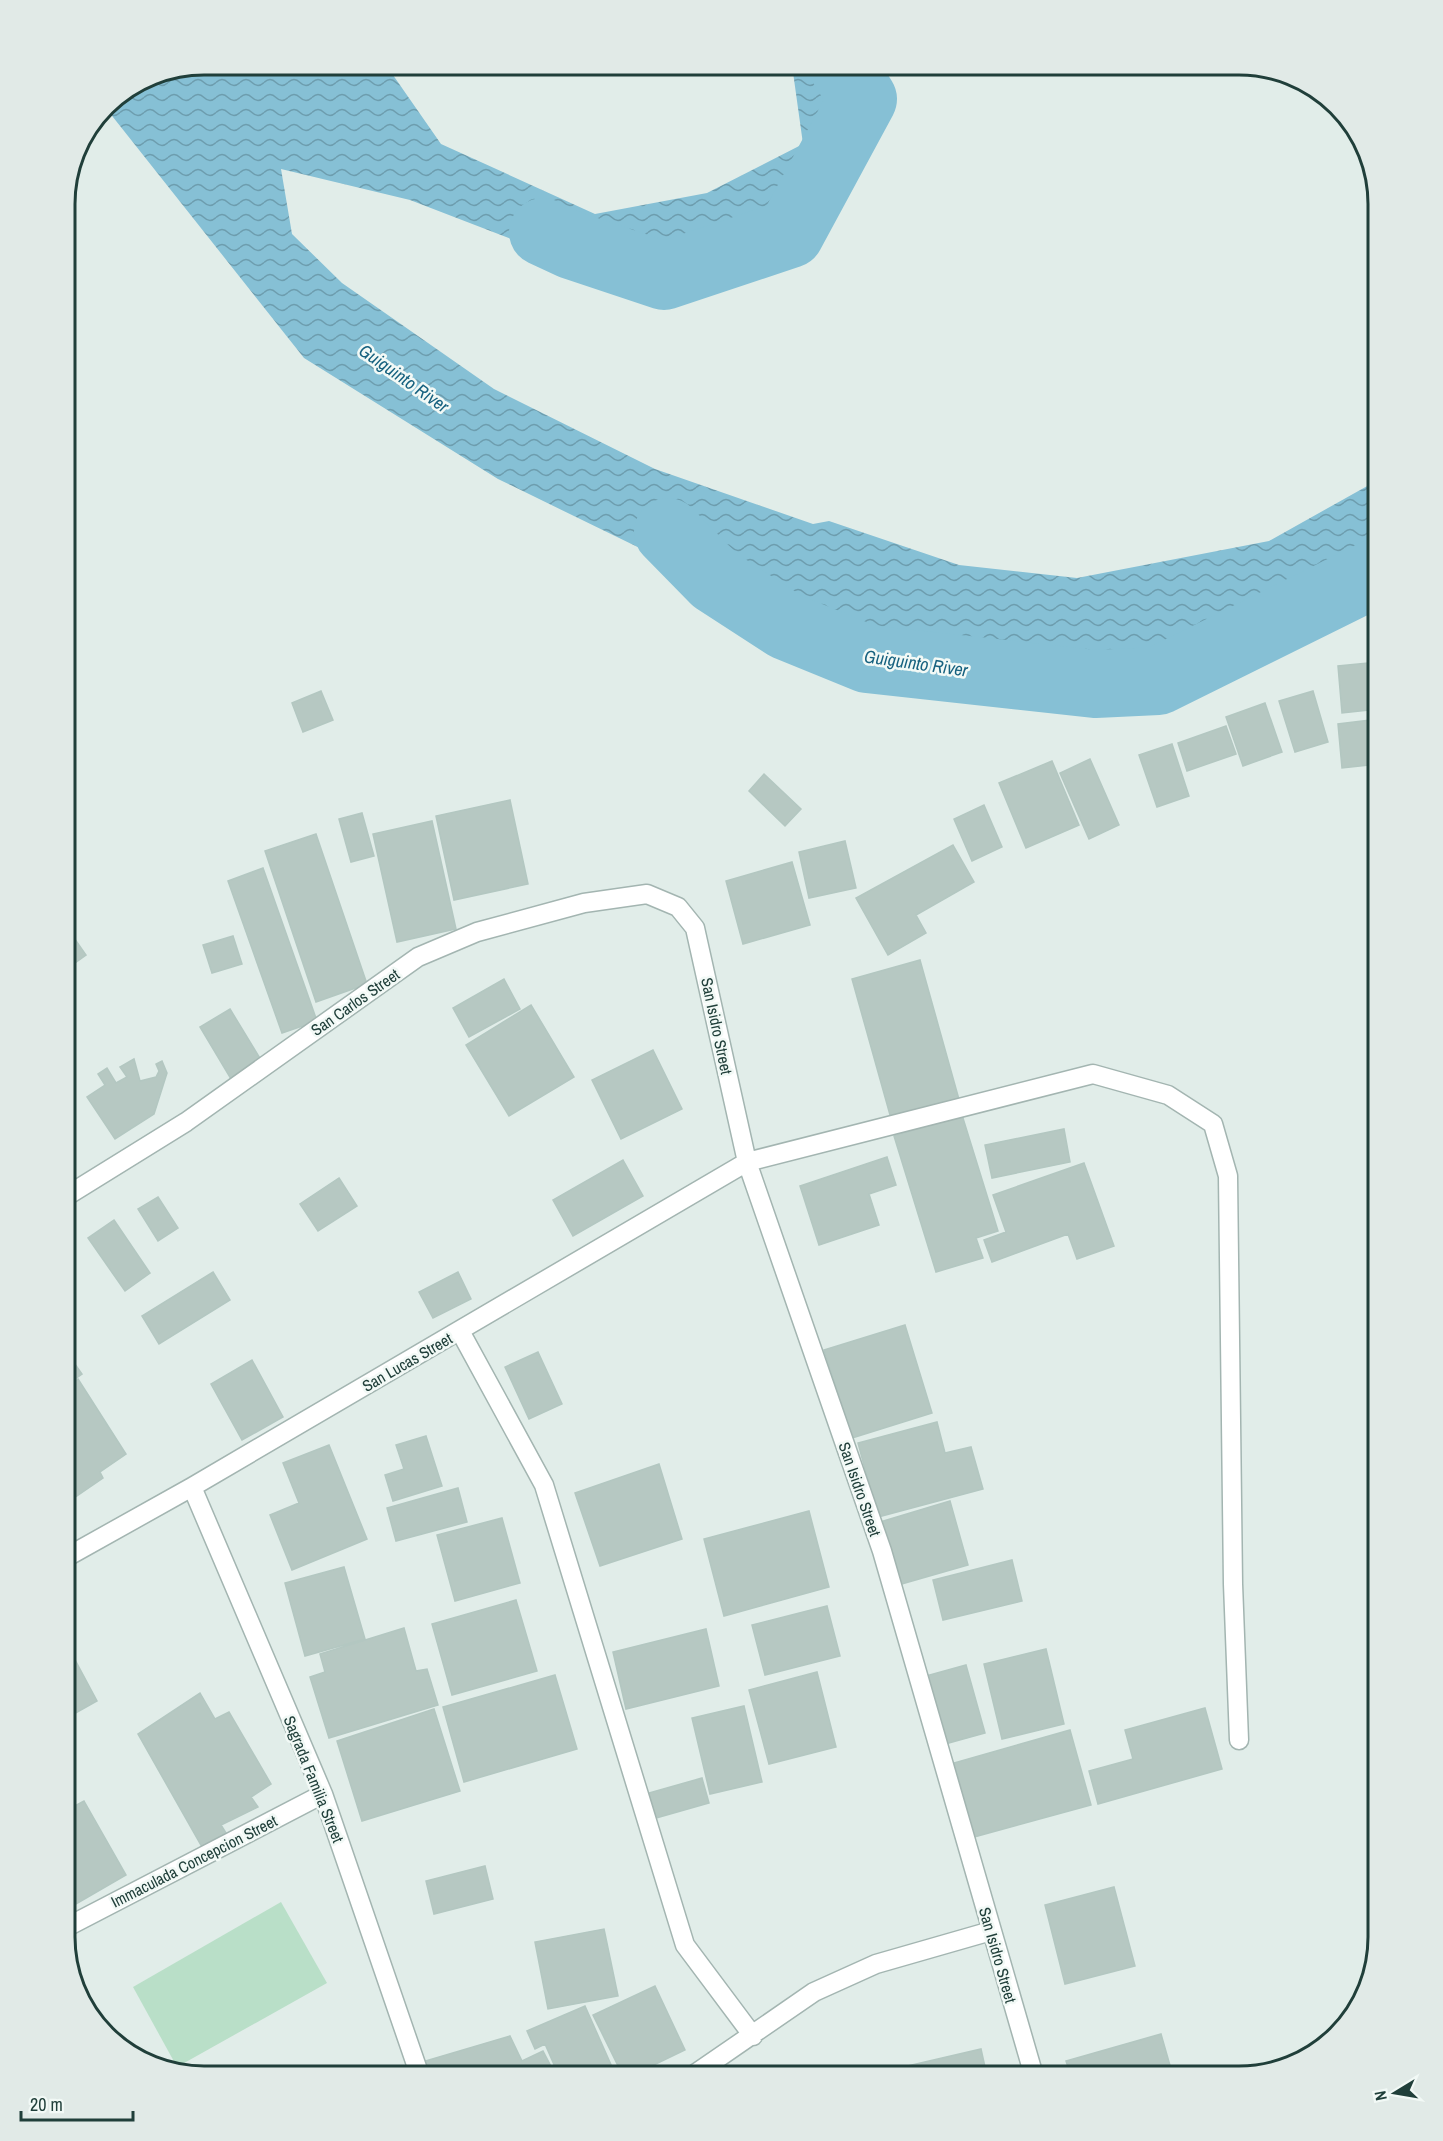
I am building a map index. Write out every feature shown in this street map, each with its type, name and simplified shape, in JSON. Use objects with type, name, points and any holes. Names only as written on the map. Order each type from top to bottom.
[{"type":"street","name":"San Carlos Street","points":[[75,1191],[186,1122],[418,957],[477,932],[584,903],[647,894],[678,907]]},
{"type":"street","name":"San Isidro Street","points":[[678,907],[695,928],[747,1162],[882,1551],[1031,2066]]},
{"type":"street","name":"San Lucas Street","points":[[75,1552],[192,1487],[747,1162],[1093,1074],[1168,1095],[1213,1124],[1228,1176],[1233,1584],[1239,1740]]},
{"type":"street","points":[[460,1331],[543,1485],[685,1945],[753,2036]]},
{"type":"street","name":"Sagrada Familia Street","points":[[192,1487],[323,1794],[417,2066]]},
{"type":"street","name":"Immaculada Concepcion Street","points":[[75,1922],[323,1794]]},
{"type":"street","points":[[707,2066],[814,1992],[876,1964],[991,1931]]},
{"type":"green space","points":[[281,1902],[327,1983],[182,2064],[175,2063],[133,1987]]},
{"type":"water","points":[[393,75],[441,144],[595,214],[707,193],[803,144],[793,75],[850,75],[849,125],[812,201],[704,270],[566,260],[410,200],[281,169],[292,234],[342,283],[494,389],[655,469],[813,524],[829,521],[959,565],[1077,578],[1269,541],[1368,486],[1368,581],[1250,638],[1121,670],[981,674],[730,592],[498,479],[304,358],[111,115],[132,97],[147,88],[187,76]]},
{"type":"building","points":[[1368,663],[1368,710],[1342,713],[1338,666]]},
{"type":"building","points":[[321,691],[333,720],[303,732],[292,703]]},
{"type":"building","points":[[1313,691],[1328,742],[1295,752],[1279,701]]},
{"type":"building","points":[[1265,703],[1282,752],[1243,766],[1226,717]]},
{"type":"building","points":[[1368,720],[1368,765],[1342,768],[1338,724]]},
{"type":"building","points":[[1226,726],[1236,754],[1187,771],[1178,743]]},
{"type":"building","points":[[1172,744],[1189,796],[1157,807],[1139,755]]},
{"type":"building","points":[[1090,759],[1119,825],[1089,839],[1060,773]]},
{"type":"building","points":[[1052,761],[1079,825],[1026,848],[999,783]]},
{"type":"building","points":[[764,774],[801,809],[785,826],[749,791]]},
{"type":"building","points":[[510,800],[528,884],[454,900],[436,816]]},
{"type":"building","points":[[984,805],[1002,847],[972,861],[954,819]]},
{"type":"building","points":[[362,813],[374,856],[351,862],[339,819]]},
{"type":"building","points":[[432,821],[456,929],[397,942],[373,834]]},
{"type":"building","points":[[316,834],[367,984],[316,1002],[265,851]]},
{"type":"building","points":[[845,841],[856,888],[809,898],[799,852]]},
{"type":"building","points":[[953,845],[974,882],[916,915],[926,933],[888,955],[856,898]]},
{"type":"building","points":[[792,862],[810,925],[743,944],[726,881]]},
{"type":"building","points":[[263,868],[317,1021],[282,1033],[228,881]]},
{"type":"building","points":[[233,936],[242,964],[212,973],[203,945]]},
{"type":"building","points":[[75,939],[86,955],[75,963]]},
{"type":"building","points":[[920,960],[960,1103],[892,1122],[852,979]]},
{"type":"building","points":[[504,979],[520,1009],[469,1037],[453,1008]]},
{"type":"building","points":[[531,1005],[574,1077],[509,1116],[466,1045]]},
{"type":"building","points":[[230,1009],[261,1060],[231,1079],[200,1027]]},
{"type":"building","points":[[653,1050],[682,1109],[621,1139],[592,1080]]},
{"type":"building","points":[[134,1059],[140,1081],[156,1077],[159,1071],[156,1064],[162,1061],[167,1073],[154,1114],[115,1139],[87,1097],[105,1085],[98,1074],[107,1068],[116,1083],[127,1077],[120,1067]]},
{"type":"building","points":[[962,1115],[998,1231],[976,1238],[983,1258],[936,1272],[894,1136]]},
{"type":"building","points":[[1064,1129],[1070,1162],[992,1178],[985,1145]]},
{"type":"building","points":[[887,1157],[896,1185],[869,1194],[879,1225],[819,1245],[800,1186]]},
{"type":"building","points":[[623,1160],[643,1196],[573,1236],[553,1200]]},
{"type":"building","points":[[1084,1163],[1114,1246],[1077,1259],[1068,1234],[992,1262],[984,1240],[1006,1232],[993,1195]]},
{"type":"building","points":[[339,1178],[357,1206],[318,1231],[300,1204]]},
{"type":"building","points":[[158,1197],[178,1228],[158,1241],[138,1209]]},
{"type":"building","points":[[114,1220],[150,1273],[125,1291],[88,1238]]},
{"type":"building","points":[[213,1272],[230,1300],[159,1344],[142,1316]]},
{"type":"building","points":[[458,1272],[471,1299],[433,1318],[419,1292]]},
{"type":"building","points":[[905,1325],[932,1413],[852,1438],[824,1350]]},
{"type":"building","points":[[538,1352],[562,1404],[529,1419],[505,1367]]},
{"type":"building","points":[[252,1360],[283,1417],[242,1440],[211,1384]]},
{"type":"building","points":[[75,1364],[82,1374],[75,1379]]},
{"type":"building","points":[[78,1379],[126,1454],[100,1472],[103,1478],[75,1497],[75,1381]]},
{"type":"building","points":[[937,1422],[945,1453],[971,1447],[983,1489],[878,1517],[858,1443]]},
{"type":"building","points":[[426,1436],[442,1486],[393,1501],[385,1475],[404,1469],[396,1445]]},
{"type":"building","points":[[329,1445],[367,1539],[292,1570],[270,1515],[299,1503],[283,1463]]},
{"type":"building","points":[[659,1464],[682,1539],[600,1566],[575,1493]]},
{"type":"building","points":[[458,1488],[467,1522],[396,1541],[387,1508]]},
{"type":"building","points":[[950,1501],[968,1565],[898,1585],[880,1522]]},
{"type":"building","points":[[809,1511],[829,1587],[724,1616],[704,1539]]},
{"type":"building","points":[[502,1518],[520,1583],[455,1601],[437,1535]]},
{"type":"building","points":[[1012,1560],[1022,1601],[943,1620],[933,1580]]},
{"type":"building","points":[[344,1567],[365,1639],[305,1656],[285,1583]]},
{"type":"building","points":[[516,1600],[537,1671],[452,1695],[432,1624]]},
{"type":"building","points":[[827,1606],[840,1656],[765,1675],[752,1625]]},
{"type":"building","points":[[404,1628],[416,1671],[427,1669],[438,1705],[329,1738],[310,1677],[325,1672],[320,1654]]},
{"type":"building","points":[[706,1629],[719,1686],[626,1709],[613,1652]]},
{"type":"building","points":[[1046,1649],[1064,1724],[1002,1739],[984,1664]]},
{"type":"building","points":[[75,1660],[97,1701],[75,1713]]},
{"type":"building","points":[[966,1665],[985,1733],[945,1744],[926,1676]]},
{"type":"building","points":[[817,1672],[836,1747],[769,1764],[749,1690]]},
{"type":"building","points":[[555,1675],[577,1749],[464,1782],[443,1707]]},
{"type":"building","points":[[200,1693],[215,1719],[229,1712],[271,1784],[251,1797],[258,1807],[221,1825],[226,1833],[202,1847],[138,1734]]},
{"type":"building","points":[[744,1706],[762,1782],[710,1794],[692,1718]]},
{"type":"building","points":[[1205,1708],[1222,1769],[1098,1804],[1089,1771],[1133,1759],[1125,1730]]},
{"type":"building","points":[[434,1709],[460,1791],[362,1821],[337,1741]]},
{"type":"building","points":[[1070,1730],[1091,1805],[974,1837],[954,1763]]},
{"type":"building","points":[[702,1778],[709,1803],[656,1818],[649,1793]]},
{"type":"building","points":[[84,1801],[126,1875],[76,1904],[75,1902],[75,1806]]},
{"type":"building","points":[[485,1866],[493,1899],[434,1914],[426,1881]]},
{"type":"building","points":[[1114,1887],[1135,1966],[1065,1984],[1045,1905]]},
{"type":"building","points":[[604,1929],[618,1996],[548,2009],[535,1942]]},
{"type":"building","points":[[655,1986],[685,2050],[652,2066],[618,2066],[593,2015]]},
{"type":"building","points":[[585,2006],[612,2066],[555,2066],[545,2044],[535,2049],[527,2031]]},
{"type":"building","points":[[1161,2034],[1170,2066],[1068,2066],[1066,2061]]},
{"type":"building","points":[[510,2036],[522,2061],[543,2051],[551,2066],[423,2066],[422,2062]]},
{"type":"building","points":[[981,2049],[985,2066],[907,2066]]},
{"type":"waterway","name":"Guiguinto River","points":[[543,232],[571,245],[664,276],[790,234],[863,99],[848,75]]},
{"type":"waterway","name":"Guiguinto River","points":[[668,532],[715,580],[786,626],[867,659],[1095,684],[1158,681],[1368,577]]}]
